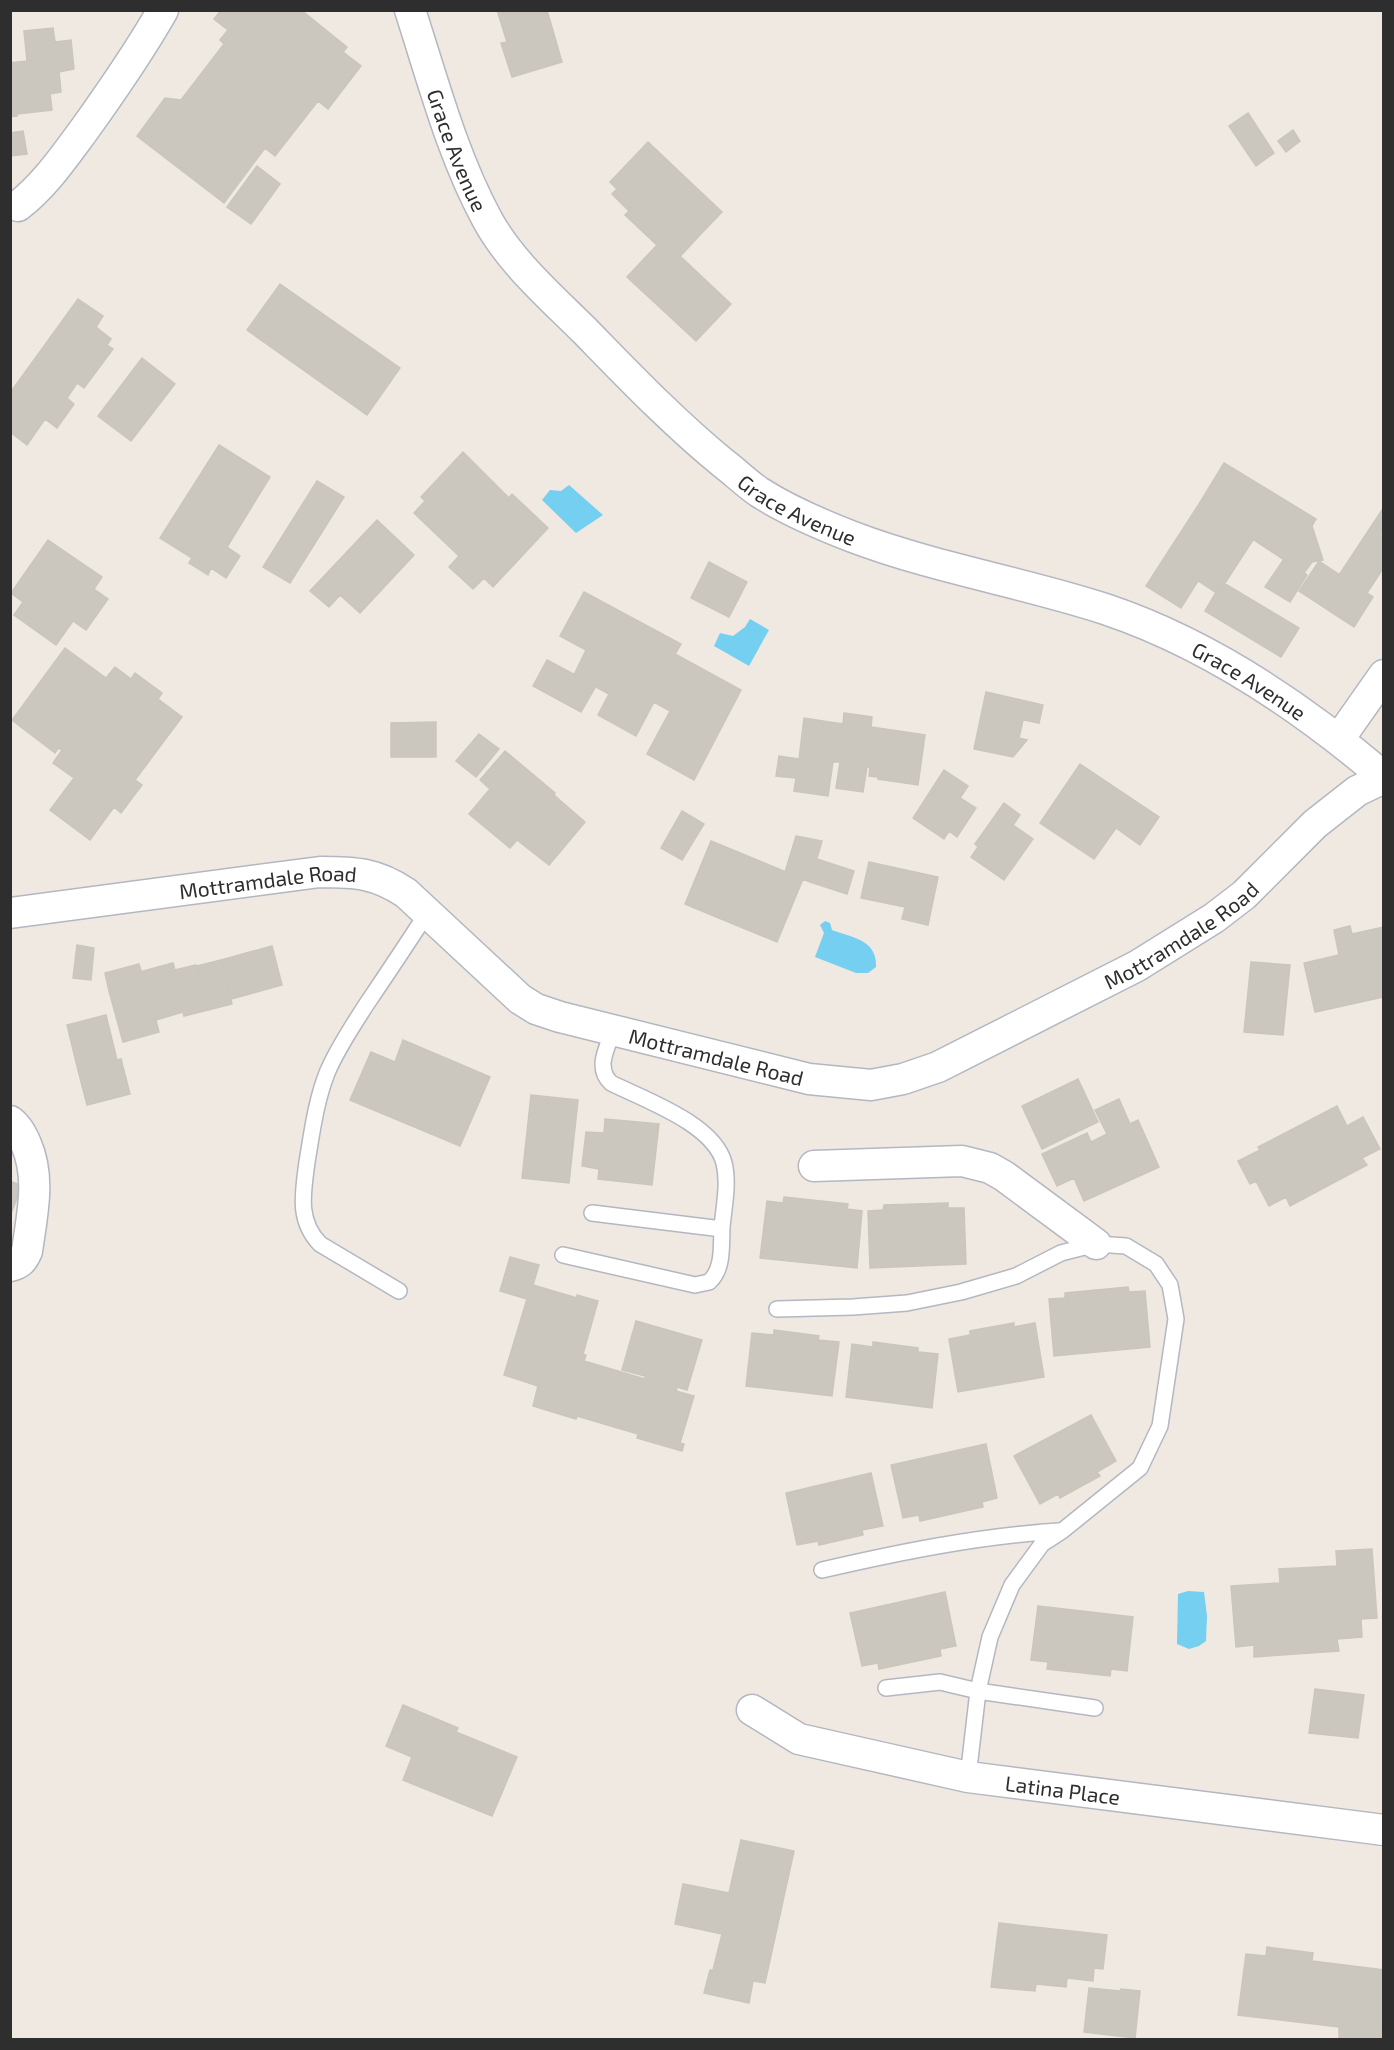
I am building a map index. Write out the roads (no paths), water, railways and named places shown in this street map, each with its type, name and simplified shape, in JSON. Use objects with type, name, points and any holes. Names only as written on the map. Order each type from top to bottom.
[{"type":"street","points":[[18,206],[35,192],[64,157],[117,85],[163,10]]},
{"type":"street","name":"Grace Avenue","points":[[410,10],[456,153],[488,222],[523,270],[684,432],[759,492],[851,536],[908,556],[1106,610],[1161,632],[1236,670],[1288,702],[1339,739],[1383,778]]},
{"type":"street","points":[[1339,739],[1383,675]]},
{"type":"street","name":"Mottramdale Road","points":[[10,913],[320,872],[355,872],[387,880],[405,893],[520,999],[536,1009],[809,1079],[872,1085],[903,1079],[949,1062],[1137,966],[1214,918],[1244,895],[1294,843],[1336,807],[1357,791],[1383,778]]},
{"type":"street","points":[[10,1121],[20,1131],[30,1154],[35,1191],[27,1251],[18,1264],[10,1266]]},
{"type":"street","points":[[814,1166],[962,1161],[978,1164],[1004,1176],[1096,1244]]},
{"type":"street","name":"Latina Place","points":[[752,1710],[798,1739],[968,1777],[1383,1830]]},
{"type":"lane","points":[[399,1291],[320,1244],[306,1223],[303,1212],[303,1192],[315,1111],[327,1073],[349,1032],[427,913]]},
{"type":"lane","points":[[563,1255],[695,1285],[709,1282],[719,1270],[726,1178],[724,1162],[718,1148],[696,1125],[611,1083],[606,1078],[603,1065],[613,1030]]},
{"type":"lane","points":[[592,1213],[722,1229]]},
{"type":"lane","points":[[777,1308],[907,1303],[961,1292],[1016,1276],[1061,1253],[1096,1244],[1126,1246],[1156,1264],[1170,1285],[1176,1318],[1160,1426],[1140,1468],[1062,1531],[1042,1544],[1012,1585],[990,1637],[978,1691],[968,1777]]},
{"type":"lane","points":[[822,1570],[897,1553],[963,1542],[1026,1533],[1062,1531]]},
{"type":"lane","points":[[886,1688],[940,1682],[978,1691],[1095,1708]]},
{"type":"water","points":[[569,485],[603,515],[576,533],[542,500],[550,490],[561,491]]},
{"type":"water","points":[[750,619],[769,630],[749,666],[714,646],[720,633],[733,636],[745,627]]},
{"type":"water","points":[[825,921],[830,923],[832,930],[863,941],[873,951],[876,967],[868,973],[856,973],[815,957],[824,933],[820,925]]},
{"type":"water","points":[[1188,1591],[1204,1592],[1207,1616],[1206,1641],[1189,1649],[1177,1644],[1178,1594]]}]
